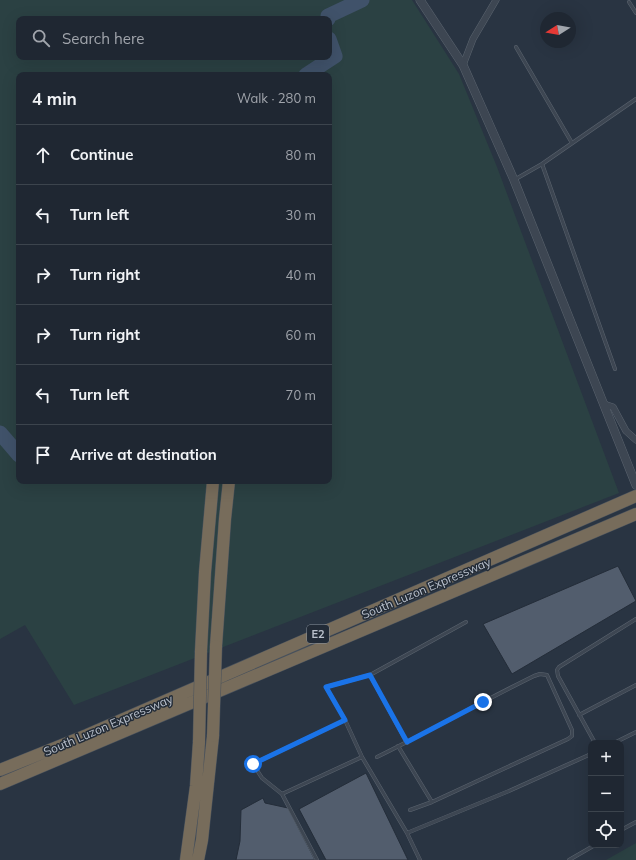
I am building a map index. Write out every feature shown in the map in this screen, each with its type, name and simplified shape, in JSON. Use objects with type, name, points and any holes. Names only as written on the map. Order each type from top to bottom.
[{"type":"highway","points":[[186,860],[192,817],[199,742],[204,572],[213,484]]},
{"type":"highway","points":[[198,860],[202,840],[213,736],[216,646],[225,519],[230,484]]},
{"type":"highway","name":"South Luzon Expressway","points":[[0,770],[87,735],[333,627],[447,580],[636,496]]},
{"type":"highway","name":"South Luzon Expressway","points":[[0,784],[636,514]]},
{"type":"street","points":[[420,0],[463,65],[514,180],[604,404],[626,464],[636,485]]},
{"type":"street","points":[[463,65],[473,39],[496,0]]},
{"type":"street","points":[[604,404],[613,407],[626,431],[636,440]]},
{"type":"lane","points":[[629,2],[636,13]]},
{"type":"lane","points":[[516,47],[572,143]]},
{"type":"lane","points":[[514,180],[542,164],[636,99]]},
{"type":"lane","points":[[542,164],[615,369]]},
{"type":"lane","points":[[592,740],[558,676],[557,670],[559,667],[636,619]]},
{"type":"lane","points":[[420,860],[407,833],[362,757],[345,720],[326,687],[370,675],[466,622]]},
{"type":"lane","points":[[377,757],[540,674],[547,675],[572,730],[572,736],[568,740],[432,802],[410,810]]},
{"type":"lane","points":[[370,675],[407,742]]},
{"type":"lane","points":[[578,715],[636,685]]},
{"type":"lane","points":[[317,860],[282,794],[262,778],[253,764],[345,720]]},
{"type":"lane","points":[[620,740],[636,732]]},
{"type":"lane","points":[[398,746],[432,802]]},
{"type":"lane","points":[[407,833],[508,791],[588,755]]},
{"type":"lane","points":[[282,794],[362,757]]},
{"type":"lane","points":[[624,828],[636,822]]},
{"type":"lane","points":[[569,860],[590,848]]},
{"type":"green space","points":[[0,0],[412,0],[459,74],[497,167],[619,493],[74,705],[25,625],[0,639]]},
{"type":"green space","points":[[636,843],[636,860],[606,860]]},
{"type":"building","points":[[618,566],[636,601],[512,674],[483,624]]},
{"type":"building","points":[[366,773],[408,860],[326,860],[299,809]]},
{"type":"building","points":[[263,798],[265,803],[288,808],[315,860],[236,860],[240,841],[241,810]]},
{"type":"waterway","points":[[328,16],[362,0]]},
{"type":"waterway","points":[[332,48],[335,56],[332,58]]},
{"type":"waterway","points":[[311,72],[329,60]]},
{"type":"waterway","points":[[0,433],[16,452]]},
{"type":"route","points":[[253,764],[345,720],[326,687],[370,675],[407,742],[483,702]]}]
